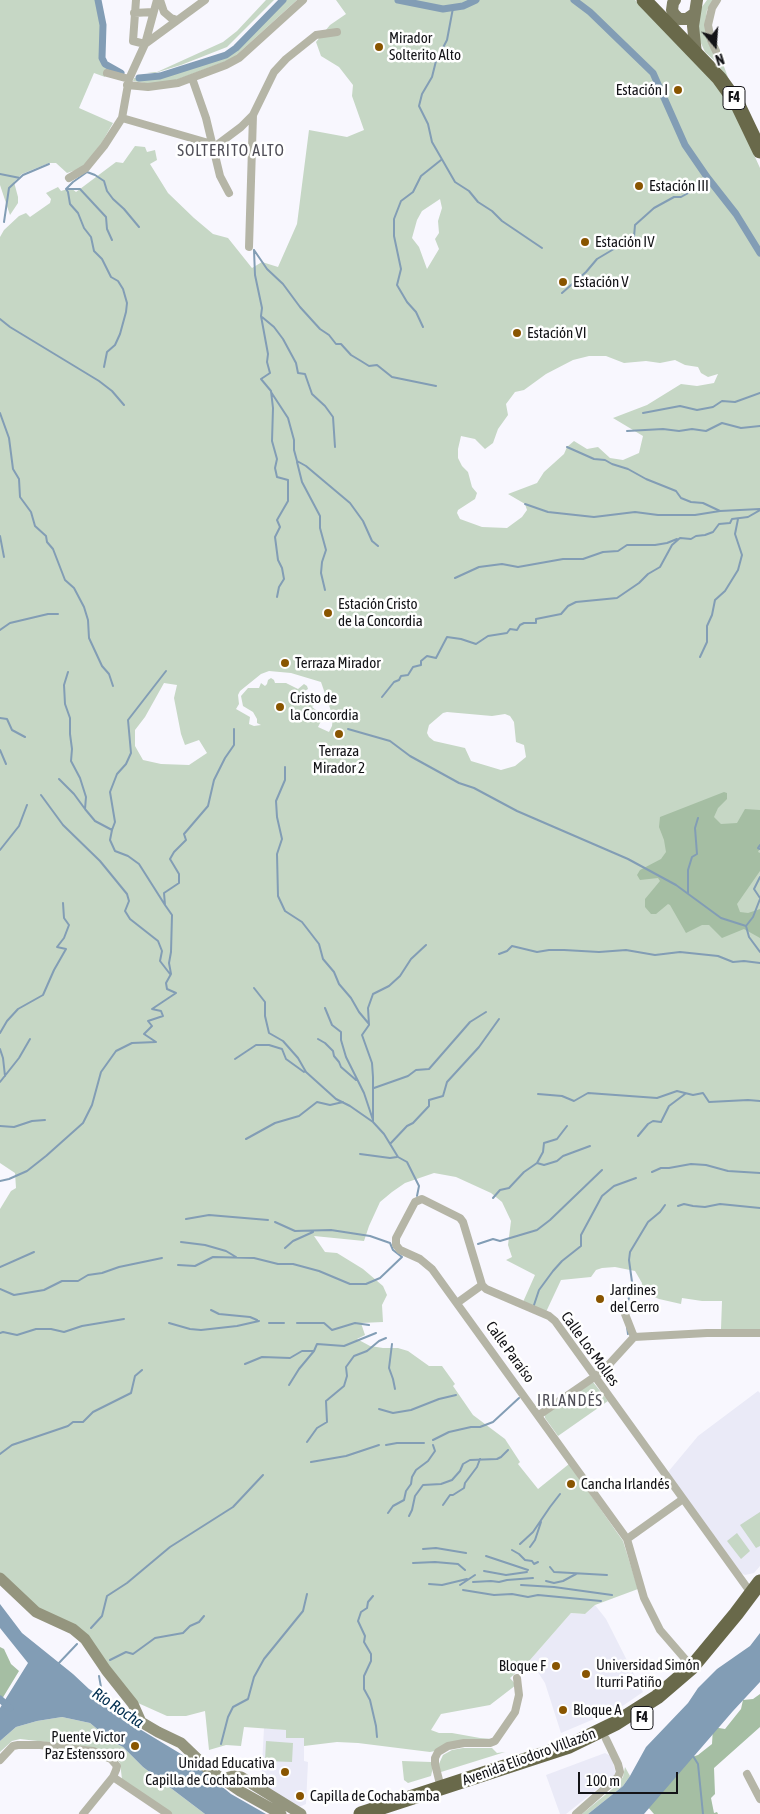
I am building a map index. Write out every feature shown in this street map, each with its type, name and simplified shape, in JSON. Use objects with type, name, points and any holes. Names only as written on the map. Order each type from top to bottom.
[{"type":"highway","points":[[644,0],[676,33]]},
{"type":"highway","name":"F4","points":[[676,33],[719,78],[737,102],[760,151]]},
{"type":"highway","name":"Avenida Eliodoro Villazón","points":[[360,1814],[569,1746],[616,1724],[657,1697],[692,1667],[757,1590]]},
{"type":"highway","name":"Avenida Eliodoro Villazón","points":[[390,1814],[572,1754],[606,1739],[658,1707],[688,1682],[722,1646],[757,1590]]},
{"type":"main road","points":[[675,0],[672,7],[675,16],[676,33]]},
{"type":"main road","points":[[696,54],[692,26],[697,0]]},
{"type":"main road","points":[[656,12],[684,20],[694,14]]},
{"type":"street","points":[[136,0],[133,41],[145,44]]},
{"type":"street","points":[[69,178],[86,168],[104,146],[122,118],[128,82],[145,44],[158,0]]},
{"type":"street","points":[[158,0],[164,12],[177,20]]},
{"type":"street","points":[[145,44],[206,0]]},
{"type":"street","points":[[107,73],[128,82],[148,87],[178,83],[192,78],[239,58],[303,0]]},
{"type":"street","points":[[716,51],[711,40],[708,25],[712,8],[717,0]]},
{"type":"street","points":[[134,13],[153,12]]},
{"type":"street","points":[[213,146],[241,127],[253,115],[274,72],[286,59],[316,35],[337,32]]},
{"type":"street","points":[[192,78],[206,118],[220,176],[229,193]]},
{"type":"street","points":[[248,247],[253,115]]},
{"type":"street","points":[[122,118],[213,146]]},
{"type":"street","name":"Calle Paraíso","points":[[482,1285],[463,1222],[460,1218],[422,1200],[415,1202],[396,1238],[396,1245],[400,1250],[420,1259],[432,1270],[539,1415],[627,1539],[644,1598],[660,1630],[692,1667]]},
{"type":"street","points":[[457,1303],[482,1285]]},
{"type":"street","name":"Calle Los Molles","points":[[482,1285],[486,1289],[549,1316],[555,1321],[733,1569],[757,1590]]},
{"type":"street","points":[[625,1314],[634,1337]]},
{"type":"street","points":[[539,1415],[603,1371],[634,1337],[760,1333]]},
{"type":"street","points":[[627,1539],[683,1499]]},
{"type":"street","points":[[0,1578],[36,1612],[73,1629],[85,1639],[106,1670],[133,1704],[140,1722],[181,1743],[208,1769],[222,1779],[281,1814]]},
{"type":"street","points":[[441,1788],[435,1764],[438,1752],[448,1746],[495,1741],[515,1712],[518,1695],[517,1678]]},
{"type":"street","points":[[576,1814],[618,1777],[620,1772],[606,1739]]},
{"type":"street","points":[[0,1760],[13,1746],[18,1745],[93,1750],[111,1758],[115,1762],[116,1770],[113,1777],[83,1814]]},
{"type":"street","points":[[747,1774],[760,1799]]},
{"type":"street","points":[[222,1779],[233,1776],[241,1777],[301,1814]]},
{"type":"street","points":[[113,1777],[168,1814]]},
{"type":"shaded area","points":[[758,1391],[760,1393],[760,1566],[754,1573],[745,1575],[741,1573],[668,1472],[698,1436]]},
{"type":"shaded area","name":"Universidad Simón Iturri Patiño","points":[[595,1605],[606,1619],[643,1692],[606,1714],[561,1733],[545,1683],[530,1660],[571,1613],[585,1614]]},
{"type":"shaded area","name":"Unidad Educativa Capilla de Cochabamba","points":[[264,1728],[286,1730],[304,1738],[304,1761],[308,1762],[306,1804],[299,1807],[261,1784]]},
{"type":"shaded area","points":[[605,1753],[611,1756],[616,1774],[566,1814],[560,1814],[546,1775]]},
{"type":"green space","points":[[0,0],[96,0],[101,23],[100,59],[103,66],[109,69],[105,77],[94,73],[79,108],[113,123],[101,144],[84,166],[67,173],[56,163],[49,163],[22,174],[14,182],[18,203],[10,215],[0,185]]},
{"type":"green space","points":[[266,0],[274,0],[227,47],[181,65],[155,73],[147,72],[157,72],[223,42],[237,31]]},
{"type":"green space","points":[[285,0],[297,0],[232,59],[173,81],[150,84],[133,81],[134,78],[161,78],[226,57],[238,49]]},
{"type":"green space","points":[[336,0],[635,0],[666,31],[725,97],[735,113],[760,168],[760,1329],[721,1329],[722,1301],[682,1298],[681,1304],[659,1299],[641,1291],[642,1283],[635,1271],[615,1267],[596,1270],[591,1277],[561,1280],[546,1312],[523,1302],[535,1275],[506,1260],[512,1257],[508,1245],[511,1221],[502,1202],[491,1193],[456,1177],[434,1173],[405,1183],[392,1192],[380,1202],[364,1241],[314,1236],[325,1252],[337,1253],[363,1269],[383,1286],[387,1295],[382,1305],[383,1322],[361,1323],[365,1335],[357,1339],[370,1346],[398,1348],[408,1351],[429,1366],[442,1366],[473,1415],[505,1439],[520,1462],[518,1464],[538,1489],[569,1464],[623,1541],[638,1589],[595,1605],[585,1614],[571,1613],[530,1660],[510,1678],[516,1685],[490,1705],[441,1714],[431,1730],[439,1733],[493,1739],[430,1752],[337,1742],[304,1746],[304,1738],[286,1738],[286,1730],[244,1727],[241,1746],[226,1745],[209,1750],[205,1711],[186,1716],[167,1716],[138,1703],[95,1649],[38,1610],[0,1574],[0,1209],[11,1191],[16,1188],[15,1173],[0,1163],[0,237],[4,230],[19,216],[26,213],[30,217],[50,203],[51,199],[46,193],[58,187],[61,191],[71,188],[76,192],[116,162],[123,163],[135,146],[145,147],[147,152],[155,150],[157,160],[150,164],[168,193],[194,218],[213,234],[228,238],[252,268],[262,262],[278,267],[297,224],[309,130],[347,137],[364,130],[352,96],[353,85],[339,67],[321,56],[316,42],[330,25],[346,14]],"holes":[[[440,199],[442,208],[438,221],[439,233],[435,239],[439,249],[427,269],[419,247],[412,238],[417,220],[422,211]],[[589,356],[606,356],[624,363],[646,361],[660,363],[675,360],[685,365],[698,367],[701,373],[708,377],[718,374],[714,383],[697,386],[681,384],[647,405],[613,418],[643,436],[639,453],[623,460],[610,458],[598,447],[587,449],[574,441],[567,447],[564,454],[544,472],[537,483],[508,494],[525,504],[527,510],[522,517],[507,528],[482,527],[460,519],[457,513],[458,510],[475,499],[477,493],[472,487],[468,472],[458,458],[461,436],[475,439],[485,449],[493,443],[498,429],[508,415],[506,404],[515,392],[524,390],[546,374],[573,360]],[[269,671],[291,673],[321,682],[333,717],[329,732],[318,727],[321,721],[320,713],[312,707],[314,705],[313,702],[307,702],[303,692],[308,689],[307,686],[304,684],[298,689],[286,683],[275,683],[271,678],[265,686],[261,683],[259,688],[248,688],[241,696],[243,706],[253,712],[257,723],[261,725],[254,726],[249,724],[250,717],[236,709],[239,704],[238,695],[240,691],[261,674]],[[164,683],[177,685],[174,698],[185,745],[199,740],[207,753],[189,765],[161,764],[143,760],[135,746],[135,730],[145,717]],[[447,712],[492,716],[505,714],[510,716],[514,722],[516,742],[524,745],[526,757],[515,766],[501,770],[471,761],[465,748],[434,741],[429,737],[427,733],[429,725],[443,713]]]},
{"type":"green space","points":[[707,0],[713,0],[707,10],[705,23],[707,39],[717,57],[720,56],[729,80],[716,62],[705,52],[699,39],[699,11]]},
{"type":"green space","points":[[724,792],[727,793],[727,799],[718,808],[714,817],[721,824],[737,823],[745,809],[760,810],[760,848],[758,852],[760,853],[760,871],[737,904],[740,912],[748,913],[760,909],[760,938],[744,929],[722,938],[709,925],[702,925],[686,933],[670,905],[668,904],[656,914],[651,914],[645,907],[645,899],[660,881],[658,878],[640,880],[637,875],[640,870],[661,859],[666,852],[659,827],[660,817]]},
{"type":"green space","points":[[593,1382],[608,1401],[558,1436],[545,1418],[545,1414]]},
{"type":"green space","points":[[760,1512],[760,1546],[756,1548],[740,1525]]},
{"type":"green space","points":[[737,1533],[750,1551],[741,1559],[727,1541]]},
{"type":"green space","points":[[0,1647],[4,1649],[11,1664],[19,1671],[2,1699],[0,1698]]},
{"type":"green space","points":[[760,1694],[760,1727],[714,1768],[715,1794],[711,1798],[714,1813],[717,1812],[718,1814],[654,1814],[647,1806],[674,1763],[698,1755],[712,1744],[713,1727],[725,1729],[741,1709],[743,1700],[753,1699]]},
{"type":"green space","points":[[62,1717],[90,1723],[113,1742],[123,1747],[143,1767],[205,1814],[172,1814],[125,1783],[122,1779],[120,1763],[114,1756],[90,1747],[20,1739],[12,1741],[0,1752],[0,1741],[16,1727]]},
{"type":"green space","points":[[266,1741],[293,1743],[292,1762],[265,1761]]},
{"type":"green space","points":[[492,1748],[497,1753],[505,1752],[441,1772],[438,1766],[443,1755],[452,1750]]},
{"type":"green space","points":[[402,1761],[431,1762],[433,1767],[431,1776],[408,1783],[404,1780]]},
{"type":"green space","points":[[625,1767],[630,1776],[623,1786],[588,1814],[582,1814],[617,1785],[623,1777]]},
{"type":"water","name":"Río Rocha","points":[[0,1604],[22,1633],[89,1689],[125,1712],[133,1725],[186,1757],[231,1794],[266,1814],[205,1814],[143,1767],[123,1747],[113,1742],[90,1723],[62,1717],[37,1721],[16,1727],[0,1741],[0,1708],[28,1663],[0,1628]]},
{"type":"water","points":[[760,1633],[760,1682],[644,1814],[588,1814],[623,1786],[646,1747],[688,1703],[698,1688],[717,1669],[750,1646]]},
{"type":"waterway","points":[[98,0],[103,25],[102,58],[105,64],[121,73]]},
{"type":"waterway","points":[[139,78],[160,76],[226,55],[236,48],[283,0]]},
{"type":"waterway","points":[[398,0],[443,9],[463,6],[476,0]]},
{"type":"waterway","points":[[574,0],[590,12],[653,73],[685,145],[736,214],[760,253]]},
{"type":"waterway","points":[[453,8],[447,40],[436,61],[432,77],[422,94],[419,106],[428,124],[432,142],[455,182],[469,191],[478,202],[492,211],[502,221],[542,248]]},
{"type":"waterway","points":[[423,327],[416,312],[407,302],[397,285],[401,269],[394,236],[394,219],[401,201],[413,192],[421,176],[441,160]]},
{"type":"waterway","points":[[4,222],[9,188],[23,175],[49,164]]},
{"type":"waterway","points":[[66,189],[87,172],[95,175],[104,181],[107,191],[113,199],[139,227]]},
{"type":"waterway","points":[[0,174],[20,178]]},
{"type":"waterway","points":[[562,293],[586,272],[597,259],[634,237],[635,225],[654,208],[674,197],[681,197],[699,187],[707,177]]},
{"type":"waterway","points":[[66,189],[70,204],[78,213],[84,228],[91,237],[94,251],[102,259],[111,277],[118,281],[123,289],[127,303],[120,334],[115,345],[107,352],[104,367]]},
{"type":"waterway","points":[[66,189],[80,189],[106,217],[107,229],[112,240]]},
{"type":"waterway","points":[[254,250],[255,275],[262,308],[261,316],[270,373],[261,379],[271,391],[273,408],[272,441],[277,459],[275,468],[277,477],[288,480],[288,501],[277,520],[280,527],[275,537],[278,560],[284,579],[279,587],[277,597]]},
{"type":"waterway","points":[[254,250],[267,269],[283,284],[300,307],[336,344],[341,344],[351,355],[369,366],[377,365],[392,377],[436,386]]},
{"type":"waterway","points":[[262,317],[274,327],[283,339],[296,363],[298,373],[305,374],[312,394],[325,406],[333,417],[335,447]]},
{"type":"waterway","points":[[0,319],[99,381],[112,391],[124,405]]},
{"type":"waterway","points":[[271,392],[288,418],[297,461],[306,466],[350,503],[363,521],[372,541],[378,546]]},
{"type":"waterway","points":[[643,413],[680,406],[697,410],[713,407],[722,401],[735,402],[760,393]]},
{"type":"waterway","points":[[0,413],[9,438],[13,469],[19,479],[20,497],[31,512],[35,526],[46,536],[65,580],[74,588],[84,607],[88,620],[89,638],[102,666],[109,674],[113,686]]},
{"type":"waterway","points":[[627,431],[663,429],[706,431],[722,423],[741,428],[760,426]]},
{"type":"waterway","points":[[567,447],[594,459],[605,460],[628,469],[646,479],[676,491],[681,498],[691,502],[703,503],[720,511],[760,509]]},
{"type":"waterway","points":[[297,462],[302,482],[320,516],[320,528],[326,550],[321,573],[325,590]]},
{"type":"waterway","points":[[525,504],[548,512],[594,517],[635,512],[658,515],[695,515],[720,511]]},
{"type":"waterway","points":[[382,697],[394,682],[399,680],[401,676],[408,675],[413,667],[421,665],[421,661],[427,656],[436,658],[447,637],[476,644],[488,636],[507,633],[510,629],[517,630],[524,623],[536,623],[536,619],[561,614],[568,606],[576,602],[617,598],[660,567],[672,545],[680,538],[691,539],[696,536],[705,535],[713,532],[719,524],[730,523],[732,519],[748,517],[760,510]]},
{"type":"waterway","points":[[700,657],[707,642],[707,626],[712,615],[715,600],[725,591],[738,570],[742,555],[735,534],[738,519]]},
{"type":"waterway","points":[[0,536],[4,557]]},
{"type":"waterway","points":[[455,578],[479,567],[502,564],[518,567],[563,559],[583,559],[603,552],[618,551],[627,545],[655,545],[677,539]]},
{"type":"waterway","points":[[0,630],[10,623],[48,614],[58,614]]},
{"type":"waterway","points":[[112,830],[115,822],[110,792],[117,774],[126,764],[131,753],[128,720],[166,671]]},
{"type":"waterway","points":[[68,672],[64,685],[65,704],[70,718],[71,761],[80,778],[86,797],[85,809]]},
{"type":"waterway","points":[[0,718],[7,719],[12,730],[25,737]]},
{"type":"waterway","points":[[0,1181],[27,1171],[83,1123],[92,1105],[101,1072],[116,1051],[132,1043],[156,1042],[144,1034],[152,1026],[148,1021],[163,1016],[161,1011],[152,1009],[176,993],[167,989],[166,983],[171,974],[169,963],[172,915],[165,905],[164,893],[179,883],[179,874],[170,859],[186,840],[184,834],[208,806],[214,780],[234,745],[234,729]]},
{"type":"waterway","points":[[348,729],[390,741],[410,756],[459,783],[474,788],[517,811],[628,859],[676,885],[721,918],[746,926],[749,937],[760,952]]},
{"type":"waterway","points":[[0,750],[6,764]]},
{"type":"waterway","points":[[285,767],[285,780],[276,801],[277,817],[282,839],[277,854],[278,896],[285,911],[302,922],[319,944],[323,959],[369,1024]]},
{"type":"waterway","points":[[59,779],[74,794],[95,821],[112,830],[110,840],[115,851],[128,856],[139,864],[165,905]]},
{"type":"waterway","points":[[41,795],[63,825],[100,861],[127,894],[129,901],[125,911],[130,919],[158,941],[162,951],[160,961],[170,974]]},
{"type":"waterway","points":[[0,850],[19,826],[27,805]]},
{"type":"waterway","points":[[688,893],[688,870],[692,857],[697,854],[695,828],[698,818]]},
{"type":"waterway","points":[[760,845],[758,848],[760,849]]},
{"type":"waterway","points":[[760,877],[754,889],[760,898]]},
{"type":"waterway","points":[[746,926],[753,917],[760,899]]},
{"type":"waterway","points":[[0,1033],[7,1021],[18,1009],[43,995],[66,949],[57,947],[64,938],[69,925],[64,918],[63,903]]},
{"type":"waterway","points":[[417,1196],[419,1186],[407,1162],[398,1157],[384,1134],[373,1122],[372,1063],[362,1035],[369,1025],[368,1008],[373,994],[389,986],[400,976],[411,959],[426,945]]},
{"type":"waterway","points":[[499,954],[507,951],[512,946],[537,952],[549,950],[599,952],[626,950],[655,955],[680,952],[718,956],[733,962],[760,963]]},
{"type":"waterway","points":[[254,988],[265,1002],[265,1016],[269,1033],[283,1041],[298,1058],[306,1072],[336,1099],[373,1122]]},
{"type":"waterway","points":[[325,1008],[332,1025],[341,1032],[341,1040],[346,1057],[364,1093],[373,1120]]},
{"type":"waterway","points":[[374,1088],[408,1076],[416,1070],[429,1069],[470,1022],[486,1012]]},
{"type":"waterway","points":[[390,1144],[429,1106],[429,1100],[443,1096],[447,1082],[479,1047],[499,1019]]},
{"type":"waterway","points":[[0,1082],[19,1058],[30,1039]]},
{"type":"waterway","points":[[318,1039],[333,1051],[341,1067],[356,1080]]},
{"type":"waterway","points":[[235,1059],[256,1045],[269,1045],[282,1049],[286,1059],[304,1072]]},
{"type":"waterway","points":[[0,1049],[5,1076]]},
{"type":"waterway","points":[[538,1094],[562,1096],[574,1101],[588,1093],[657,1098],[677,1091],[693,1095],[703,1093],[709,1102],[760,1101]]},
{"type":"waterway","points":[[638,1136],[648,1124],[653,1121],[661,1122],[669,1106],[685,1094]]},
{"type":"waterway","points":[[246,1139],[275,1123],[299,1116],[317,1102],[330,1105],[343,1102]]},
{"type":"waterway","points":[[0,1126],[14,1127],[32,1121],[45,1120]]},
{"type":"waterway","points":[[537,1163],[543,1152],[544,1143],[557,1139],[567,1126]]},
{"type":"waterway","points":[[493,1198],[500,1190],[509,1188],[524,1172],[537,1163],[544,1165],[557,1161],[563,1156],[590,1146]]},
{"type":"waterway","points":[[360,1154],[390,1158],[397,1157]]},
{"type":"waterway","points":[[652,1172],[661,1168],[691,1164],[706,1165],[728,1171],[760,1173]]},
{"type":"waterway","points":[[478,1244],[493,1239],[500,1241],[537,1230],[602,1170]]},
{"type":"waterway","points":[[534,1305],[539,1290],[553,1271],[581,1246],[581,1235],[602,1196],[614,1186],[636,1178]]},
{"type":"waterway","points":[[678,1206],[684,1204],[705,1207],[720,1204],[760,1208]]},
{"type":"waterway","points":[[626,1312],[632,1282],[629,1260],[630,1252],[648,1222],[665,1205]]},
{"type":"waterway","points":[[186,1219],[209,1215],[268,1220]]},
{"type":"waterway","points":[[178,1265],[195,1266],[213,1257],[254,1258],[278,1264],[293,1264],[319,1271],[350,1284],[366,1284],[380,1278],[402,1257],[393,1250],[390,1243],[370,1236],[331,1230],[295,1231],[275,1222]]},
{"type":"waterway","points":[[285,1248],[293,1241],[313,1232]]},
{"type":"waterway","points":[[181,1242],[205,1245],[226,1251],[236,1257]]},
{"type":"waterway","points":[[0,1267],[34,1252]]},
{"type":"waterway","points":[[0,1289],[14,1295],[44,1290],[62,1281],[78,1281],[88,1275],[162,1258]]},
{"type":"waterway","points":[[211,1310],[219,1314],[250,1317],[257,1320]]},
{"type":"waterway","points":[[0,1333],[17,1335],[36,1329],[51,1329],[64,1332],[82,1326],[124,1319]]},
{"type":"waterway","points":[[169,1323],[201,1330],[237,1326],[259,1321]]},
{"type":"waterway","points":[[269,1323],[284,1323]]},
{"type":"waterway","points":[[297,1323],[324,1323],[332,1330],[355,1323],[369,1325]]},
{"type":"waterway","points":[[627,1327],[628,1334]]},
{"type":"waterway","points":[[245,1364],[262,1357],[290,1358],[302,1351],[314,1351],[317,1344],[344,1346],[376,1333]]},
{"type":"waterway","points":[[307,1442],[317,1428],[327,1422],[326,1401],[344,1386],[347,1376],[346,1367],[354,1356],[367,1351],[386,1338]]},
{"type":"waterway","points":[[392,1344],[389,1368],[395,1389]]},
{"type":"waterway","points":[[289,1385],[314,1351]]},
{"type":"waterway","points":[[0,1454],[12,1445],[68,1426],[73,1422],[83,1422],[93,1412],[131,1393],[135,1376],[142,1370]]},
{"type":"waterway","points":[[379,1409],[393,1413],[411,1410],[439,1399],[456,1395]]},
{"type":"waterway","points":[[433,1440],[449,1432],[480,1427],[493,1422],[519,1398]]},
{"type":"waterway","points":[[386,1445],[424,1443]]},
{"type":"waterway","points":[[311,1462],[346,1456],[379,1445]]},
{"type":"waterway","points":[[388,1513],[393,1506],[404,1500],[416,1470],[428,1461],[435,1451],[433,1445]]},
{"type":"waterway","points":[[409,1516],[415,1496],[423,1485],[441,1484],[452,1480],[463,1464],[470,1460],[497,1459],[508,1450]]},
{"type":"waterway","points":[[443,1505],[450,1495],[464,1488],[465,1483],[477,1467],[480,1459]]},
{"type":"waterway","points":[[91,1628],[102,1616],[107,1596],[127,1583],[170,1547],[233,1507],[263,1475]]},
{"type":"waterway","points":[[520,1544],[533,1532],[560,1494]]},
{"type":"waterway","points":[[530,1547],[535,1540],[541,1522]]},
{"type":"waterway","points":[[423,1549],[436,1548],[466,1553]]},
{"type":"waterway","points":[[512,1550],[525,1560],[532,1561],[534,1564],[538,1562]]},
{"type":"waterway","points":[[486,1556],[528,1570]]},
{"type":"waterway","points":[[413,1563],[458,1564],[465,1570]]},
{"type":"waterway","points":[[550,1567],[554,1572],[607,1575]]},
{"type":"waterway","points":[[484,1571],[506,1575],[527,1572]]},
{"type":"waterway","points":[[546,1581],[554,1583],[563,1581],[576,1574]]},
{"type":"waterway","points":[[460,1585],[475,1575]]},
{"type":"waterway","points":[[473,1582],[499,1582],[533,1578]]},
{"type":"waterway","points":[[429,1584],[442,1585],[467,1579]]},
{"type":"waterway","points":[[521,1585],[554,1587],[612,1595]]},
{"type":"waterway","points":[[463,1590],[494,1595],[512,1594],[528,1597],[538,1595],[601,1601]]},
{"type":"waterway","points":[[221,1744],[228,1717],[233,1707],[248,1699],[254,1677],[264,1659],[303,1611],[307,1594]]},
{"type":"waterway","points":[[373,1596],[368,1602],[367,1608],[361,1612],[358,1621],[365,1636],[364,1642],[371,1654],[371,1661],[364,1676],[364,1689],[370,1700],[377,1737]]},
{"type":"waterway","points":[[110,1660],[126,1652],[133,1654],[155,1638],[183,1633],[190,1626],[199,1622],[204,1616]]},
{"type":"waterway","points":[[58,1664],[77,1644]]},
{"type":"waterway","points":[[99,1676],[103,1698]]},
{"type":"waterway","points":[[0,1699],[10,1708]]},
{"type":"waterway","points":[[693,1756],[698,1764],[703,1814]]},
{"type":"place","name":"Mirador Solterito Alto","points":[[379,47]]},
{"type":"place","name":"Estación I","points":[[678,90]]},
{"type":"place","name":"Estación III","points":[[639,186]]},
{"type":"place","name":"Estación IV","points":[[585,242]]},
{"type":"place","name":"Estación V","points":[[563,282]]},
{"type":"place","name":"Estación VI","points":[[517,333]]},
{"type":"place","name":"Estación Cristo de la Concordia","points":[[328,613]]},
{"type":"place","name":"Terraza Mirador","points":[[285,663]]},
{"type":"place","name":"Cristo de la Concordia","points":[[280,707]]},
{"type":"place","name":"Terraza Mirador 2","points":[[339,734]]},
{"type":"place","name":"Jardines del Cerro","points":[[600,1299]]},
{"type":"place","name":"Cancha Irlandés","points":[[571,1484]]},
{"type":"place","name":"Bloque F","points":[[556,1666]]},
{"type":"place","name":"Universidad Simón Iturri Patiño","points":[[586,1674]]},
{"type":"place","name":"Bloque A","points":[[563,1710]]},
{"type":"place","name":"Puente Victor Paz Estenssoro","points":[[135,1746]]},
{"type":"place","name":"Unidad Educativa Capilla de Cochabamba","points":[[285,1772]]},
{"type":"place","name":"Capilla de Cochabamba","points":[[300,1796]]},
{"type":"district","name":"SOLTERITO ALTO","points":[[231,151]]},
{"type":"district","name":"IRLANDÉS","points":[[570,1401]]}]
